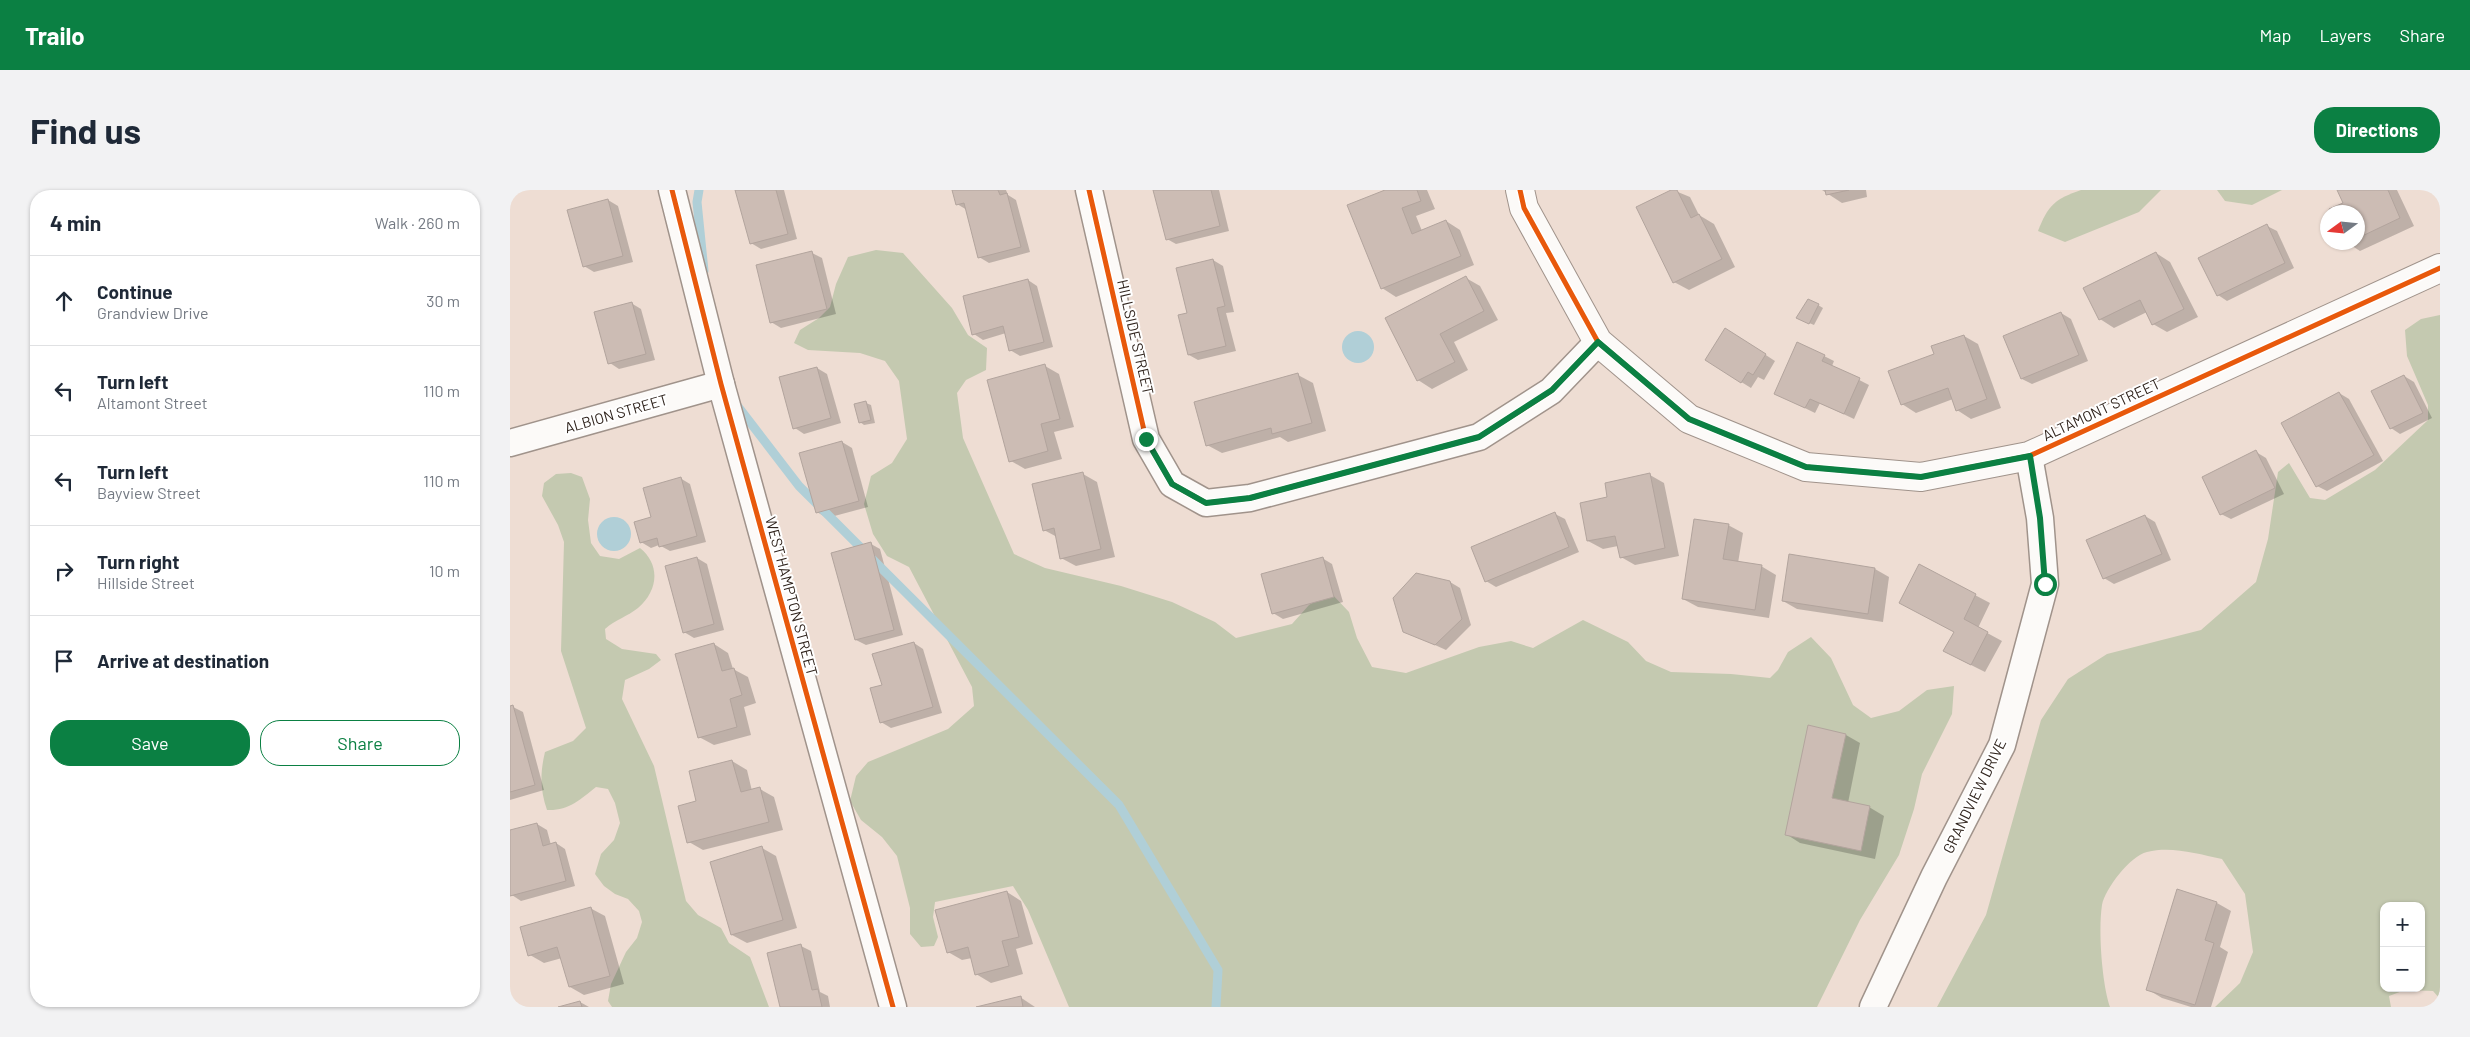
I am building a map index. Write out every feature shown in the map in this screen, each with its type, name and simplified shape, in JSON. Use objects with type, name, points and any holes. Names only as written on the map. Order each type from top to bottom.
[{"type":"street","name":"WEST HAMPTON STREET","points":[[672,190],[721,384],[892,1007]]},
{"type":"street","name":"HILLSIDE STREET","points":[[1089,190],[1146,439],[1172,484],[1206,503],[1250,498],[1479,437],[1552,390],[1598,342]]},
{"type":"street","name":"ALTAMONT STREET","points":[[1520,190],[1524,208],[1598,342],[1689,419],[1806,467],[1921,477],[2030,456],[2440,268]]},
{"type":"street","name":"ALBION STREET","points":[[510,442],[721,384]]},
{"type":"street","name":"GRANDVIEW DRIVE","points":[[1873,1007],[1934,877],[2002,746],[2045,584],[2040,518],[2030,456]]},
{"type":"green space","points":[[2081,190],[2161,190],[2139,212],[2065,242],[2038,231],[2045,215],[2054,204]]},
{"type":"green space","points":[[2217,190],[2282,190],[2252,205],[2225,201]]},
{"type":"green space","points":[[876,250],[903,253],[952,308],[968,335],[987,348],[986,370],[966,380],[957,393],[963,438],[1014,554],[1045,568],[1121,586],[1172,602],[1215,622],[1236,638],[1292,624],[1309,605],[1330,592],[1349,612],[1357,638],[1372,667],[1406,673],[1479,647],[1511,641],[1533,648],[1583,620],[1628,642],[1646,661],[1671,672],[1731,674],[1770,678],[1778,670],[1788,652],[1811,637],[1831,658],[1853,705],[1871,718],[1899,711],[1927,690],[1954,686],[1952,714],[1922,774],[1914,809],[1899,855],[1860,920],[1817,1007],[1069,1007],[1028,910],[1013,886],[935,902],[933,917],[938,937],[934,946],[921,947],[910,934],[910,908],[897,856],[882,837],[861,820],[850,801],[856,776],[868,762],[948,729],[974,706],[972,687],[909,567],[887,556],[873,534],[864,504],[871,476],[892,463],[907,439],[899,381],[885,361],[860,353],[808,350],[794,343],[800,330],[819,318],[830,307],[836,284],[848,257]]},
{"type":"green space","points":[[2440,315],[2440,999],[2433,991],[2425,991],[2425,902],[2380,902],[2380,992],[2400,992],[2389,996],[2391,1007],[2215,1007],[2240,983],[2253,952],[2245,894],[2222,859],[2184,851],[2156,850],[2140,855],[2126,866],[2113,882],[2104,898],[2101,916],[2101,942],[2103,971],[2110,1007],[1937,1007],[1986,915],[2041,720],[2068,679],[2107,654],[2201,630],[2256,582],[2268,539],[2278,472],[2289,463],[2310,498],[2325,500],[2375,470],[2428,420],[2428,405],[2407,356],[2405,330],[2421,319]]},
{"type":"green space","points":[[571,473],[582,477],[590,499],[588,520],[591,543],[600,556],[619,559],[640,548],[647,555],[654,570],[653,586],[650,594],[638,608],[605,629],[606,639],[622,649],[656,654],[661,660],[649,669],[625,680],[622,699],[654,766],[686,901],[698,915],[721,928],[729,943],[750,957],[769,1007],[612,1007],[608,1001],[611,984],[626,952],[637,938],[642,922],[639,911],[628,899],[615,894],[604,886],[595,874],[601,854],[614,840],[620,823],[615,803],[608,789],[596,787],[568,807],[547,810],[542,788],[542,767],[545,752],[573,741],[586,728],[561,651],[564,542],[558,525],[542,496],[544,483],[556,474]]},
{"type":"water","points":[[1358,331],[1364,332],[1369,336],[1373,341],[1373,353],[1369,358],[1364,362],[1358,363],[1352,362],[1347,358],[1343,353],[1342,347],[1343,341],[1347,336],[1352,332]]},
{"type":"water","points":[[614,517],[626,522],[631,534],[626,546],[614,551],[602,546],[597,534],[602,522]]},
{"type":"building","points":[[735,190],[776,190],[788,234],[750,244]]},
{"type":"building","points":[[952,190],[998,190],[1000,195],[1007,193],[1021,247],[978,258],[964,203],[956,205]]},
{"type":"building","points":[[1153,190],[1211,190],[1220,226],[1166,240]]},
{"type":"building","points":[[1385,190],[1417,190],[1421,201],[1402,208],[1412,234],[1446,220],[1461,256],[1381,289],[1347,205]]},
{"type":"building","points":[[1671,190],[1677,190],[1691,218],[1699,214],[1722,259],[1673,283],[1636,207]]},
{"type":"building","points":[[1825,190],[1849,190],[1826,195]]},
{"type":"building","points":[[2337,190],[2388,190],[2400,218],[2365,235],[2365,205],[2338,205],[2343,203]]},
{"type":"building","points":[[608,199],[623,256],[583,267],[567,210]]},
{"type":"building","points":[[2267,224],[2285,263],[2217,296],[2198,258]]},
{"type":"building","points":[[812,251],[827,309],[770,323],[756,265]]},
{"type":"building","points":[[2156,252],[2184,309],[2152,325],[2140,300],[2099,320],[2083,288]]},
{"type":"building","points":[[1213,259],[1225,306],[1217,308],[1226,346],[1188,355],[1178,315],[1187,313],[1176,268]]},
{"type":"building","points":[[1466,276],[1484,311],[1440,334],[1455,362],[1417,381],[1385,318]]},
{"type":"building","points":[[1028,279],[1044,342],[1009,351],[1003,326],[972,335],[963,296]]},
{"type":"building","points":[[1808,299],[1819,304],[1809,324],[1796,318]]},
{"type":"building","points":[[632,302],[646,354],[608,364],[594,312]]},
{"type":"building","points":[[2061,312],[2079,355],[2021,379],[2003,336]]},
{"type":"building","points":[[1725,328],[1766,354],[1753,375],[1748,372],[1741,383],[1705,360]]},
{"type":"building","points":[[1964,335],[1987,399],[1956,411],[1948,388],[1901,405],[1888,371],[1934,354],[1931,346]]},
{"type":"building","points":[[1797,342],[1825,355],[1822,361],[1860,378],[1844,414],[1810,399],[1805,408],[1774,394]]},
{"type":"building","points":[[1045,364],[1060,419],[1041,424],[1048,451],[1009,462],[987,380]]},
{"type":"building","points":[[817,367],[831,418],[793,429],[779,377]]},
{"type":"building","points":[[1298,373],[1312,423],[1272,434],[1271,428],[1206,446],[1194,402]]},
{"type":"building","points":[[2404,375],[2423,413],[2390,429],[2371,391]]},
{"type":"building","points":[[2339,392],[2374,455],[2316,487],[2281,423]]},
{"type":"building","points":[[866,401],[871,420],[859,423],[854,404]]},
{"type":"building","points":[[842,441],[859,501],[816,513],[799,453]]},
{"type":"building","points":[[2256,450],[2275,488],[2220,515],[2202,477]]},
{"type":"building","points":[[1083,472],[1101,549],[1060,559],[1054,528],[1043,531],[1032,484]]},
{"type":"building","points":[[1650,473],[1665,548],[1620,558],[1615,536],[1587,541],[1580,503],[1607,497],[1605,483]]},
{"type":"building","points":[[681,477],[697,536],[659,547],[657,538],[640,543],[634,522],[651,517],[643,488]]},
{"type":"building","points":[[1555,512],[1569,547],[1485,582],[1471,547]]},
{"type":"building","points":[[2145,515],[2162,554],[2103,579],[2086,540]]},
{"type":"building","points":[[1694,519],[1729,524],[1723,559],[1762,565],[1755,610],[1682,599]]},
{"type":"building","points":[[871,542],[894,630],[855,640],[831,553]]},
{"type":"building","points":[[1789,554],[1875,568],[1868,614],[1782,601]]},
{"type":"building","points":[[697,557],[714,624],[683,633],[665,566]]},
{"type":"building","points":[[1323,557],[1334,597],[1272,614],[1261,574]]},
{"type":"building","points":[[1919,564],[1976,594],[1964,619],[1988,632],[1971,665],[1943,651],[1954,632],[1899,603]]},
{"type":"building","points":[[1416,573],[1450,581],[1462,619],[1435,645],[1403,632],[1393,598]]},
{"type":"building","points":[[914,642],[933,707],[880,723],[870,688],[882,685],[872,654]]},
{"type":"building","points":[[714,643],[722,671],[734,668],[742,695],[730,699],[737,727],[698,738],[675,654]]},
{"type":"building","points":[[513,705],[535,785],[510,792],[510,706]]},
{"type":"building","points":[[1808,725],[1846,734],[1832,798],[1870,806],[1861,851],[1785,835]]},
{"type":"building","points":[[732,760],[741,792],[760,787],[769,822],[687,843],[678,806],[696,801],[689,771]]},
{"type":"building","points":[[537,823],[543,846],[556,842],[566,881],[510,896],[510,830]]},
{"type":"building","points":[[762,846],[783,920],[731,935],[710,862]]},
{"type":"building","points":[[2177,889],[2217,902],[2205,940],[2214,943],[2195,1005],[2146,990]]},
{"type":"building","points":[[1007,891],[1019,937],[1002,941],[1009,966],[975,975],[968,947],[947,953],[935,910]]},
{"type":"building","points":[[591,907],[610,976],[569,987],[557,947],[528,956],[520,927]]},
{"type":"building","points":[[801,944],[812,990],[818,989],[822,1007],[780,1007],[767,953]]},
{"type":"building","points":[[1021,996],[1023,1007],[976,1007]]},
{"type":"building","points":[[580,1001],[582,1007],[558,1007]]},
{"type":"waterway","points":[[699,190],[697,202],[704,271]]},
{"type":"waterway","points":[[736,404],[799,486],[1119,805],[1218,970],[1216,1007]]},
{"type":"cycle path","points":[[672,190],[721,384],[893,1007]]},
{"type":"cycle path","points":[[1089,190],[1146,439],[1172,484],[1206,503],[1250,498],[1479,437],[1551,391],[1598,342]]},
{"type":"cycle path","points":[[1520,190],[1524,208],[1598,342],[1689,419],[1806,467],[1921,477],[2029,456],[2440,268]]},
{"type":"route","points":[[1146,439],[1172,484],[1206,503],[1250,498],[1479,437],[1552,390],[1598,342],[1689,419],[1806,467],[1921,477],[2030,456],[2040,518],[2045,584]]}]
